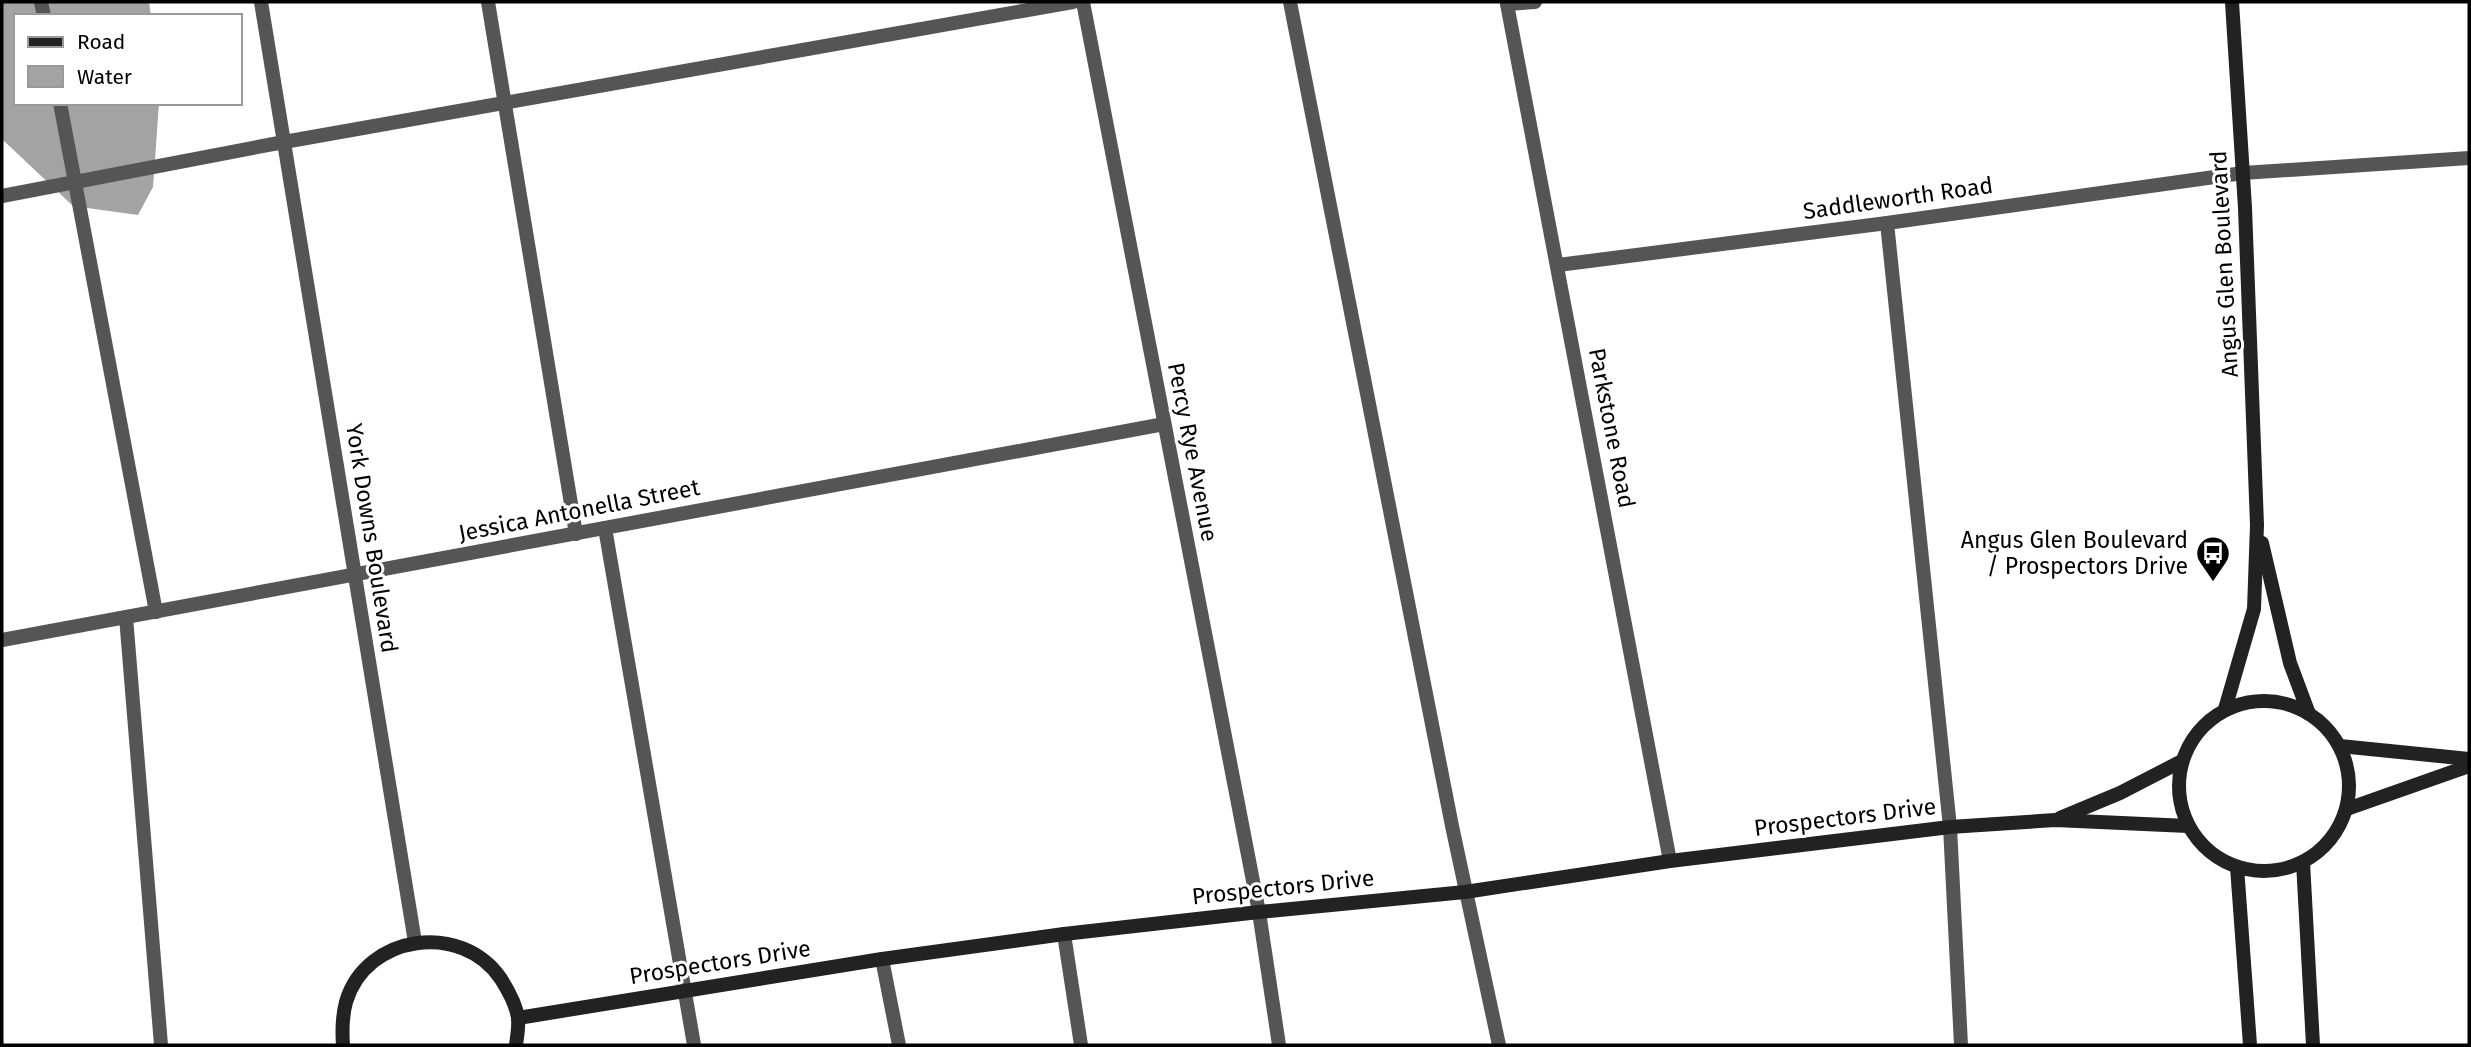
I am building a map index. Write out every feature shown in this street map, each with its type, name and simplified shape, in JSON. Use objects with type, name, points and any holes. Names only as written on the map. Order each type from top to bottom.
[{"type":"street","name":"York Downs Boulevard","points":[[261,2],[415,942]]},
{"type":"street","points":[[488,2],[576,534]]},
{"type":"street","points":[[2,196],[285,142],[1073,2]]},
{"type":"street","name":"Percy Rye Avenue","points":[[1083,2],[1259,912],[1279,1045]]},
{"type":"street","points":[[1290,2],[1465,892],[1499,1045]]},
{"type":"street","name":"Parkstone Road","points":[[1535,2],[1507,4],[1670,861]]},
{"type":"street","name":"Angus Glen Boulevard","points":[[2225,709],[2254,609],[2258,525],[2243,173],[2232,2]]},
{"type":"street","points":[[60,105],[156,612]]},
{"type":"street","name":"Saddleworth Road","points":[[1558,265],[1887,223],[2243,173],[2469,158]]},
{"type":"street","points":[[1887,223],[1950,827],[1961,1045]]},
{"type":"street","name":"Jessica Antonella Street","points":[[2,640],[1164,424]]},
{"type":"street","name":"Angus Glen Boulevard","points":[[2258,525],[2290,663],[2309,714]]},
{"type":"street","points":[[605,528],[694,1045]]},
{"type":"street","points":[[126,617],[161,1045]]},
{"type":"street","points":[[2259,700],[2291,704],[2309,714],[2340,746],[2350,777],[2347,809],[2330,841],[2303,862],[2270,871],[2238,867],[2209,852],[2188,827],[2179,795],[2182,761],[2199,731],[2225,709],[2259,700]]},
{"type":"street","points":[[2340,746],[2469,759]]},
{"type":"street","name":"Prospectors Drive","points":[[2056,820],[2120,793],[2182,761]]},
{"type":"street","points":[[2347,809],[2469,766]]},
{"type":"street","name":"Prospectors Drive","points":[[518,1018],[882,959],[1064,934],[1465,892],[1670,861],[1950,827],[2056,820],[2188,827]]},
{"type":"street","points":[[2303,862],[2313,1045]]},
{"type":"street","points":[[2238,867],[2250,1045]]},
{"type":"street","points":[[1064,934],[1081,1045]]},
{"type":"street","points":[[344,1045],[342,1024],[346,1001],[357,980],[372,962],[393,949],[415,942],[444,942],[471,951],[493,967],[509,991],[518,1018],[516,1045]]},
{"type":"street","points":[[882,959],[899,1045]]},
{"type":"water","points":[[2,2],[149,2],[151,14],[14,14],[14,105],[159,105],[153,187],[138,215],[73,206],[3,140]]},
{"type":"place","name":"Angus Glen Boulevard / Prospectors Drive","points":[[2213,583]]}]
